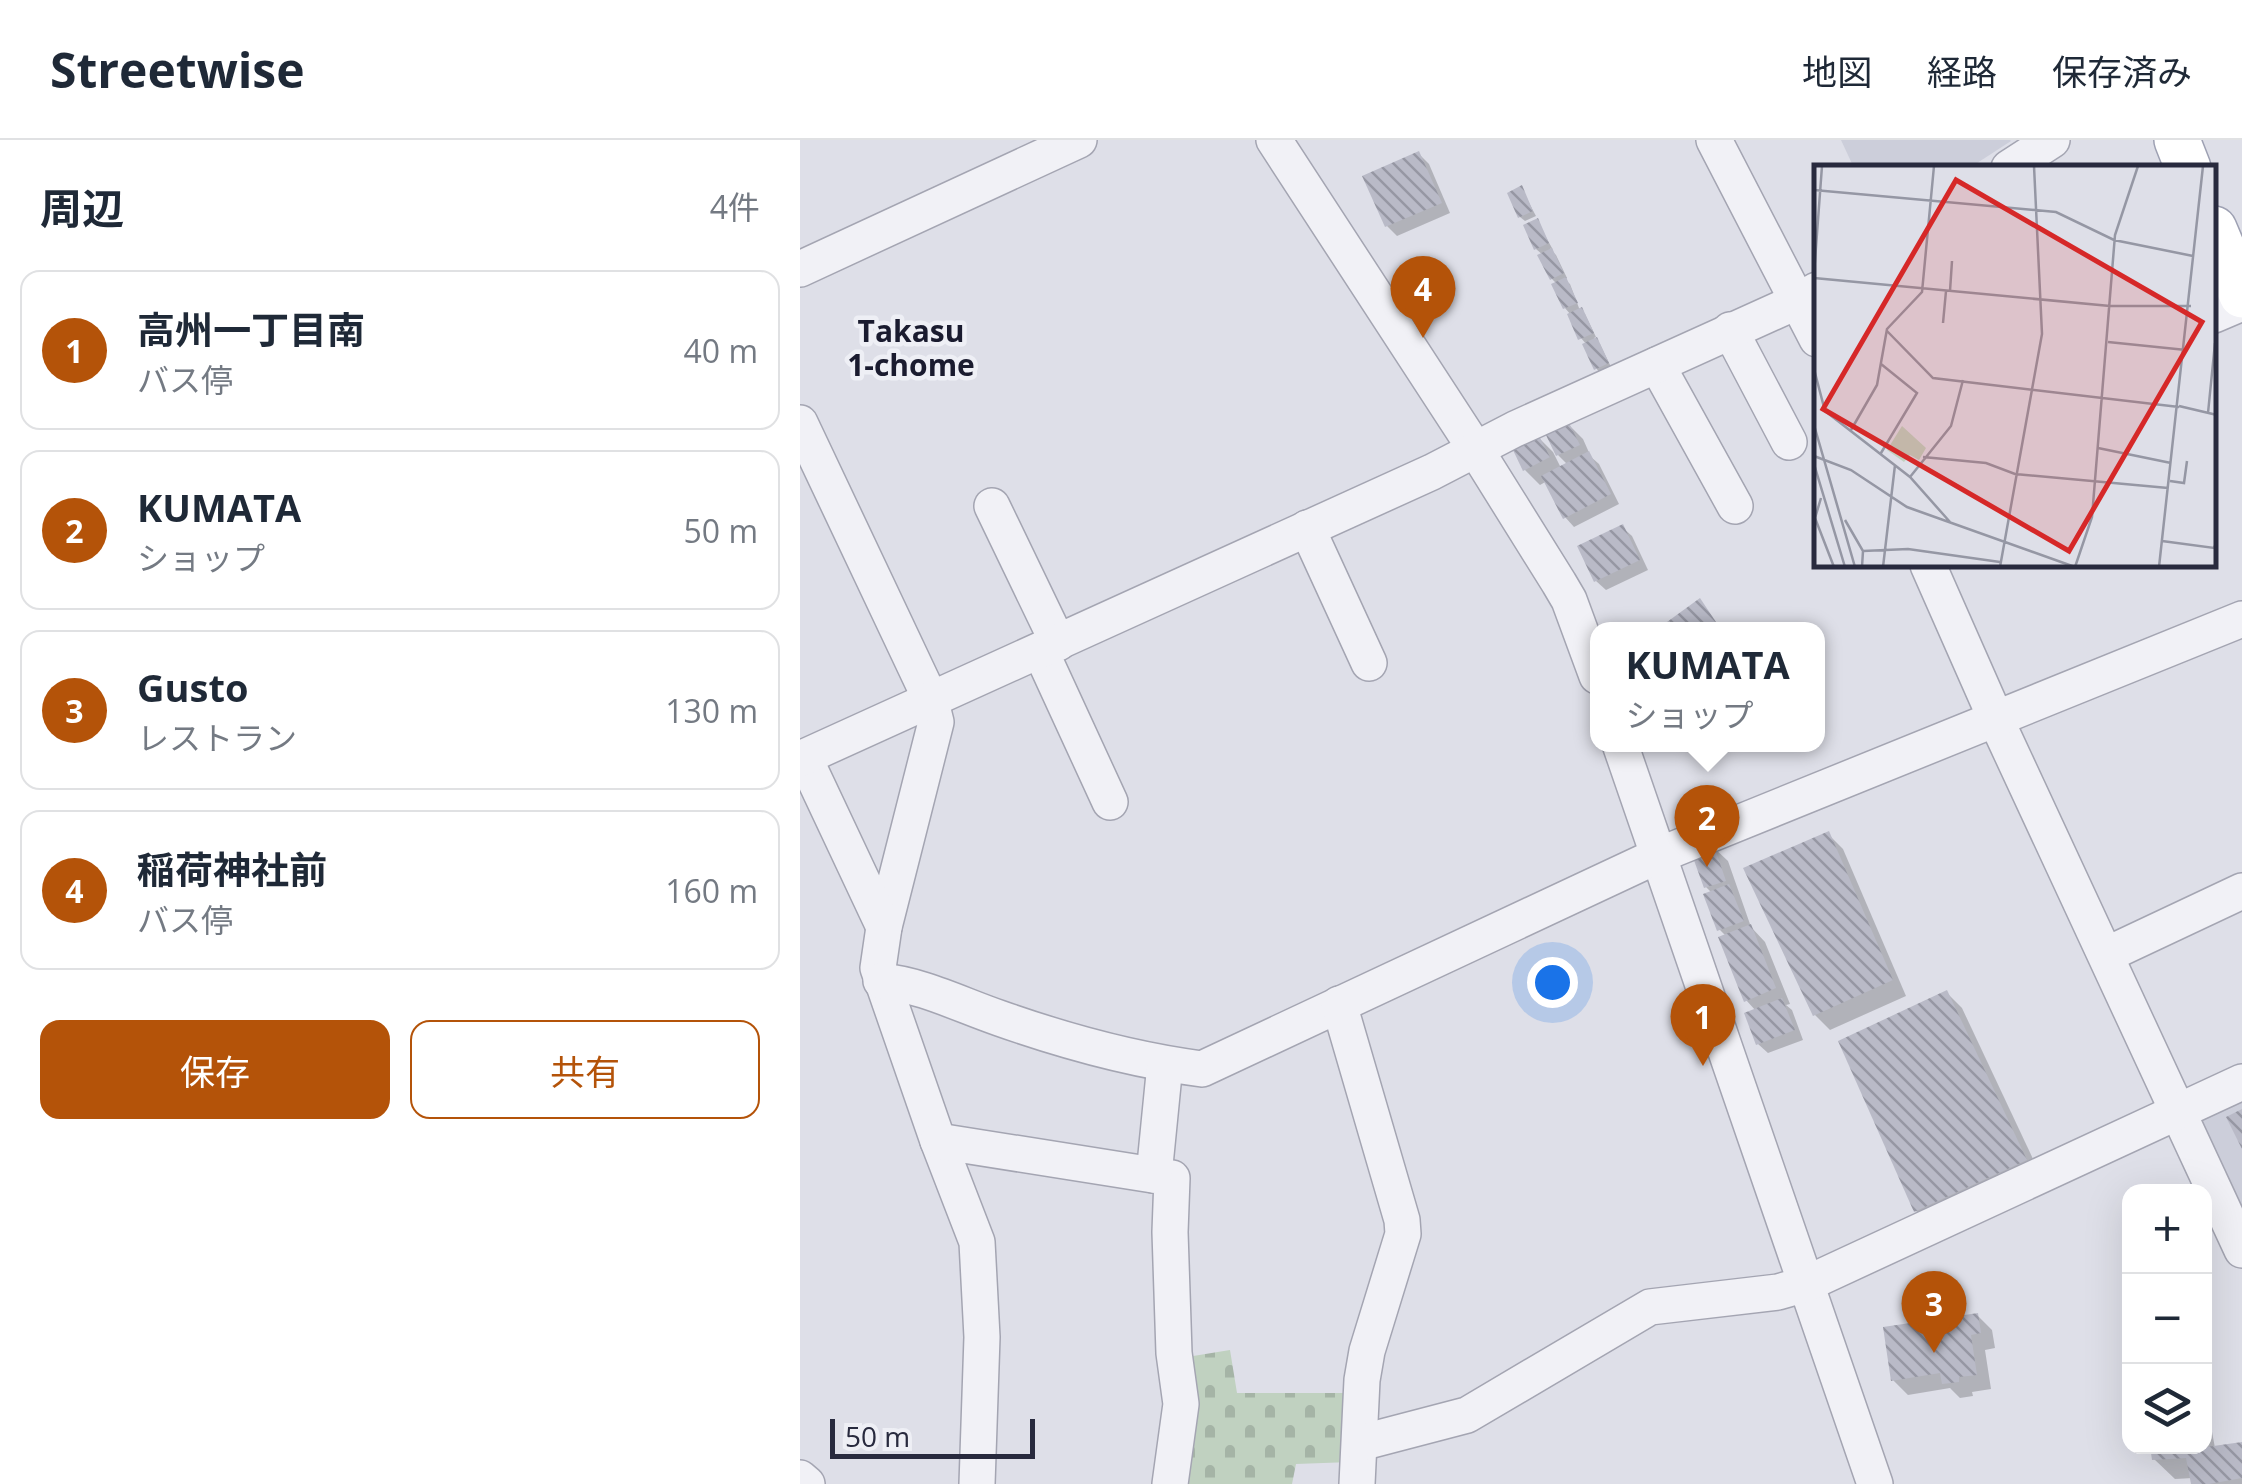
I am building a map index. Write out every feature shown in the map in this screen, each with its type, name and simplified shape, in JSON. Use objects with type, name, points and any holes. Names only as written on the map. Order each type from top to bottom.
[{"type":"main road","points":[[2176,140],[2187,165]]},
{"type":"main road","points":[[2227,242],[2242,295]]},
{"type":"street","points":[[800,268],[1079,140]]},
{"type":"street","points":[[1274,140],[1476,450],[1568,600],[1590,658]]},
{"type":"street","points":[[1714,140],[1807,295],[1814,326]]},
{"type":"street","points":[[2014,165],[2052,140]]},
{"type":"street","points":[[884,927],[802,758],[1807,295]]},
{"type":"street","points":[[2217,314],[2242,303]]},
{"type":"street","points":[[1730,330],[1789,442]]},
{"type":"street","points":[[1657,365],[1735,506]]},
{"type":"street","points":[[800,423],[930,698],[936,722],[884,927],[878,968],[977,1242],[982,1336],[976,1484]]},
{"type":"street","points":[[992,506],[1110,802]]},
{"type":"street","points":[[1308,528],[1369,663]]},
{"type":"street","points":[[1929,568],[2242,1250]]},
{"type":"street","points":[[881,981],[902,983],[1087,1045],[1202,1069],[1658,856],[2242,619]]},
{"type":"street","points":[[1623,752],[1874,1484]]},
{"type":"street","points":[[2106,955],[2242,891]]},
{"type":"street","points":[[1340,1004],[1403,1234],[1367,1351],[1357,1484]]},
{"type":"street","points":[[1154,1174],[1165,1064]]},
{"type":"street","points":[[1360,1442],[1467,1414],[1650,1306],[1778,1292],[1806,1284],[2242,1082]]},
{"type":"street","points":[[938,1140],[1172,1178],[1174,1353],[1181,1404],[1170,1484]]},
{"type":"street","points":[[800,1478],[807,1484]]},
{"type":"shaded area","points":[[1841,140],[2011,141],[1974,165],[1853,165]]},
{"type":"shaded area","points":[[2242,1093],[2242,1229],[2190,1116]]},
{"type":"green space","points":[[1230,1350],[1237,1393],[1350,1393],[1351,1462],[1296,1464],[1292,1484],[1182,1484],[1187,1357]]},
{"type":"building","points":[[1419,151],[1442,203],[1385,227],[1362,176]]},
{"type":"building","points":[[1522,185],[1533,211],[1518,218],[1507,193]]},
{"type":"building","points":[[1538,218],[1549,243],[1534,250],[1523,225]]},
{"type":"building","points":[[1552,248],[1564,273],[1550,280],[1537,255]]},
{"type":"building","points":[[1566,277],[1578,303],[1563,309],[1551,284]]},
{"type":"building","points":[[1582,307],[1594,333],[1578,340],[1567,314]]},
{"type":"building","points":[[1597,337],[1609,363],[1594,370],[1582,344]]},
{"type":"building","points":[[1568,421],[1580,445],[1556,456],[1545,433]]},
{"type":"building","points":[[1538,434],[1550,457],[1523,471],[1512,448]]},
{"type":"building","points":[[1589,451],[1611,494],[1563,519],[1541,476]]},
{"type":"building","points":[[1623,524],[1640,560],[1594,582],[1577,546]]},
{"type":"building","points":[[1700,598],[1716,622],[1667,622]]},
{"type":"building","points":[[1829,831],[1893,980],[1813,1016],[1743,868]]},
{"type":"building","points":[[1713,843],[1726,881],[1704,888],[1691,852]]},
{"type":"building","points":[[1729,884],[1744,921],[1717,931],[1703,894]]},
{"type":"building","points":[[1751,924],[1776,988],[1744,1002],[1718,937]]},
{"type":"building","points":[[1947,990],[2027,1160],[1914,1212],[1838,1041]]},
{"type":"building","points":[[1782,998],[1795,1030],[1756,1045],[1744,1013]]},
{"type":"building","points":[[2242,1109],[2242,1149],[2226,1117]]},
{"type":"building","points":[[1978,1313],[1981,1333],[1971,1335],[1977,1375],[1942,1384],[1940,1373],[1891,1381],[1883,1327]]},
{"type":"building","points":[[2242,1442],[2242,1478],[2191,1484],[2186,1458],[2152,1460],[2151,1454],[2212,1454],[2212,1446]]},
{"type":"place","name":"稲荷神社前","points":[[1423,338]]},
{"type":"place","name":"KUMATA","points":[[1707,867]]},
{"type":"place","name":"高州一丁目南","points":[[1703,1066]]},
{"type":"place","name":"Gusto","points":[[1934,1353]]},
{"type":"district","name":"Takasu 1-chome","points":[[911,347]]}]
